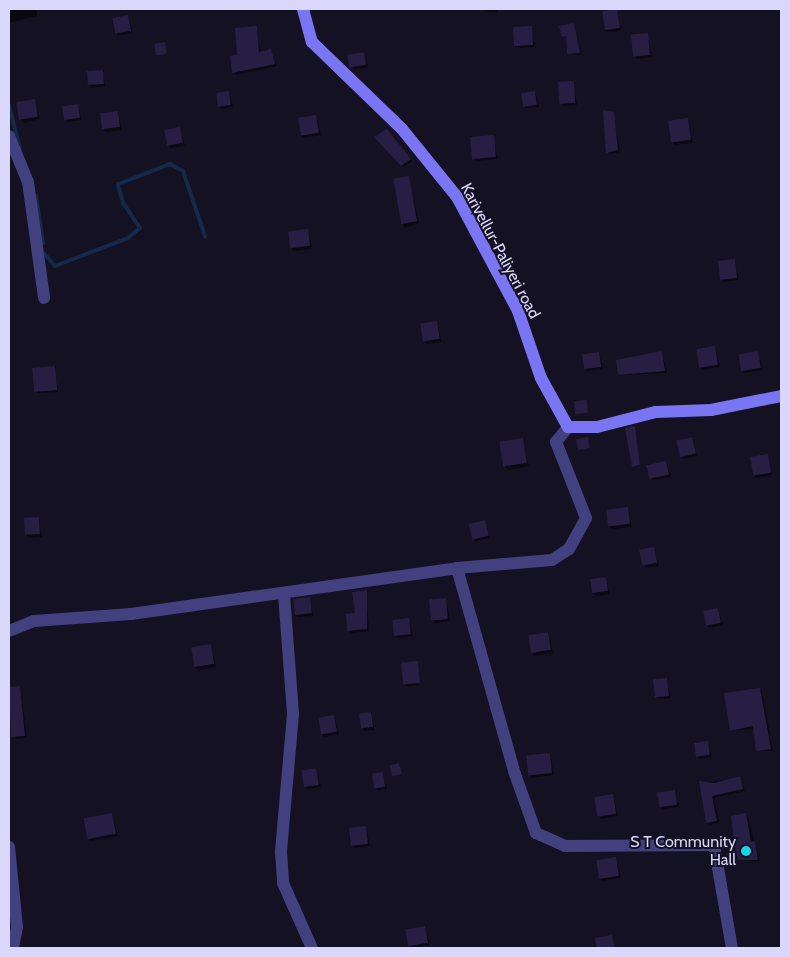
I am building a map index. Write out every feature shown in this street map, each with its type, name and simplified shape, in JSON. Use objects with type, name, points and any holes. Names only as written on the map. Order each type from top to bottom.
[{"type":"main road","name":"Karivellur-Paliyeri road","points":[[303,9],[312,42],[402,129],[457,197],[518,311],[541,378],[568,428]]},
{"type":"main road","points":[[568,428],[597,427],[656,412],[712,410],[781,396]]},
{"type":"street","points":[[9,136],[28,182],[44,298]]},
{"type":"street","points":[[9,631],[34,621],[131,614],[284,594],[457,568],[552,560],[578,537],[586,518],[556,442],[568,428]]},
{"type":"street","points":[[457,568],[514,774],[536,833],[565,846],[714,844],[732,948]]},
{"type":"street","points":[[284,594],[293,714],[281,852],[283,883],[312,948]]},
{"type":"street","points":[[9,847],[17,927],[14,948]]},
{"type":"building","points":[[617,9],[620,28],[605,30],[602,11]]},
{"type":"building","points":[[128,15],[131,31],[115,34],[112,18]]},
{"type":"building","points":[[574,23],[580,53],[567,54],[566,36],[562,37],[559,26]]},
{"type":"building","points":[[257,26],[259,52],[271,49],[275,64],[232,73],[230,56],[237,55],[235,28]]},
{"type":"building","points":[[532,26],[533,45],[514,46],[513,27]]},
{"type":"building","points":[[648,33],[650,55],[633,56],[631,34]]},
{"type":"building","points":[[165,42],[167,54],[156,56],[154,44]]},
{"type":"building","points":[[364,52],[366,65],[349,67],[347,55]]},
{"type":"building","points":[[103,70],[104,84],[88,85],[87,71]]},
{"type":"building","points":[[574,81],[575,103],[559,104],[558,82]]},
{"type":"building","points":[[229,91],[231,105],[218,107],[216,93]]},
{"type":"building","points":[[535,91],[537,105],[523,107],[521,93]]},
{"type":"building","points":[[35,99],[38,117],[19,120],[16,102]]},
{"type":"building","points":[[78,104],[80,118],[64,120],[62,106]]},
{"type":"building","points":[[603,110],[614,112],[618,150],[606,153]]},
{"type":"building","points":[[118,111],[120,127],[102,129],[100,113]]},
{"type":"building","points":[[316,115],[319,133],[301,136],[298,118]]},
{"type":"building","points":[[688,118],[691,140],[671,143],[668,121]]},
{"type":"building","points":[[180,127],[183,143],[167,146],[164,130]]},
{"type":"building","points":[[387,129],[411,159],[401,166],[374,137]]},
{"type":"building","points":[[494,135],[496,157],[472,159],[470,137]]},
{"type":"building","points":[[409,176],[417,221],[401,224],[393,179]]},
{"type":"building","points":[[308,229],[310,246],[290,248],[288,231]]},
{"type":"building","points":[[735,259],[737,278],[720,280],[718,261]]},
{"type":"building","points":[[437,321],[440,339],[423,341],[420,324]]},
{"type":"building","points":[[715,346],[718,365],[699,368],[696,349]]},
{"type":"building","points":[[662,351],[665,371],[618,375],[616,360]]},
{"type":"building","points":[[758,351],[761,368],[741,371],[738,354]]},
{"type":"building","points":[[599,352],[601,367],[584,369],[582,354]]},
{"type":"building","points":[[55,366],[57,390],[34,392],[32,368]]},
{"type":"building","points":[[587,400],[588,413],[575,414],[574,401]]},
{"type":"building","points":[[635,426],[640,465],[632,467],[625,428]]},
{"type":"building","points":[[588,437],[590,448],[578,450],[576,439]]},
{"type":"building","points":[[692,437],[696,454],[680,457],[676,441]]},
{"type":"building","points":[[523,438],[527,463],[503,466],[499,442]]},
{"type":"building","points":[[768,454],[771,473],[753,476],[750,457]]},
{"type":"building","points":[[666,461],[669,475],[649,479],[646,465]]},
{"type":"building","points":[[628,507],[630,524],[608,527],[606,510]]},
{"type":"building","points":[[39,517],[40,534],[25,535],[24,518]]},
{"type":"building","points":[[485,520],[489,536],[472,540],[469,524]]},
{"type":"building","points":[[654,547],[657,563],[642,566],[639,550]]},
{"type":"building","points":[[606,577],[608,591],[592,593],[590,579]]},
{"type":"building","points":[[367,590],[367,629],[347,631],[346,614],[355,613],[352,592]]},
{"type":"building","points":[[310,597],[312,613],[295,615],[293,599]]},
{"type":"building","points":[[446,598],[448,619],[431,620],[429,599]]},
{"type":"building","points":[[718,608],[721,623],[706,626],[703,611]]},
{"type":"building","points":[[409,618],[411,634],[394,636],[392,620]]},
{"type":"building","points":[[548,632],[551,650],[531,653],[528,635]]},
{"type":"building","points":[[211,644],[214,664],[194,667],[191,647]]},
{"type":"building","points":[[418,661],[420,683],[403,684],[401,662]]},
{"type":"building","points":[[667,678],[669,696],[655,697],[653,679]]},
{"type":"building","points":[[20,686],[25,736],[11,737],[9,687]]},
{"type":"building","points":[[760,688],[771,749],[756,751],[753,726],[730,731],[724,693]]},
{"type":"building","points":[[371,712],[373,727],[361,729],[359,714]]},
{"type":"building","points":[[334,715],[337,732],[321,735],[318,718]]},
{"type":"building","points":[[708,741],[710,755],[696,757],[694,743]]},
{"type":"building","points":[[550,753],[552,773],[528,775],[526,756]]},
{"type":"building","points":[[399,763],[402,774],[392,776],[389,766]]},
{"type":"building","points":[[316,768],[319,785],[304,787],[301,771]]},
{"type":"building","points":[[383,772],[385,787],[374,788],[372,774]]},
{"type":"building","points":[[740,776],[743,789],[712,796],[717,821],[706,823],[699,781],[714,783]]},
{"type":"building","points":[[675,790],[677,805],[659,807],[657,793]]},
{"type":"building","points":[[613,794],[616,814],[597,817],[594,797]]},
{"type":"building","points":[[112,813],[116,834],[88,839],[84,819]]},
{"type":"building","points":[[746,813],[751,842],[755,841],[758,860],[738,860],[731,816]]},
{"type":"building","points":[[366,826],[368,844],[351,846],[349,828]]},
{"type":"building","points":[[616,857],[619,876],[599,879],[596,860]]},
{"type":"building","points":[[425,926],[428,943],[408,946],[405,929]]},
{"type":"building","points":[[612,935],[615,948],[597,948],[595,938]]},
{"type":"waterway","points":[[9,105],[20,149]]},
{"type":"waterway","points":[[44,253],[55,266],[128,238],[140,228],[123,203],[118,184],[170,164],[183,171],[205,236]]},
{"type":"waterway","points":[[36,196],[43,243]]},
{"type":"place","name":"S T Community Hall","points":[[746,851]]}]
